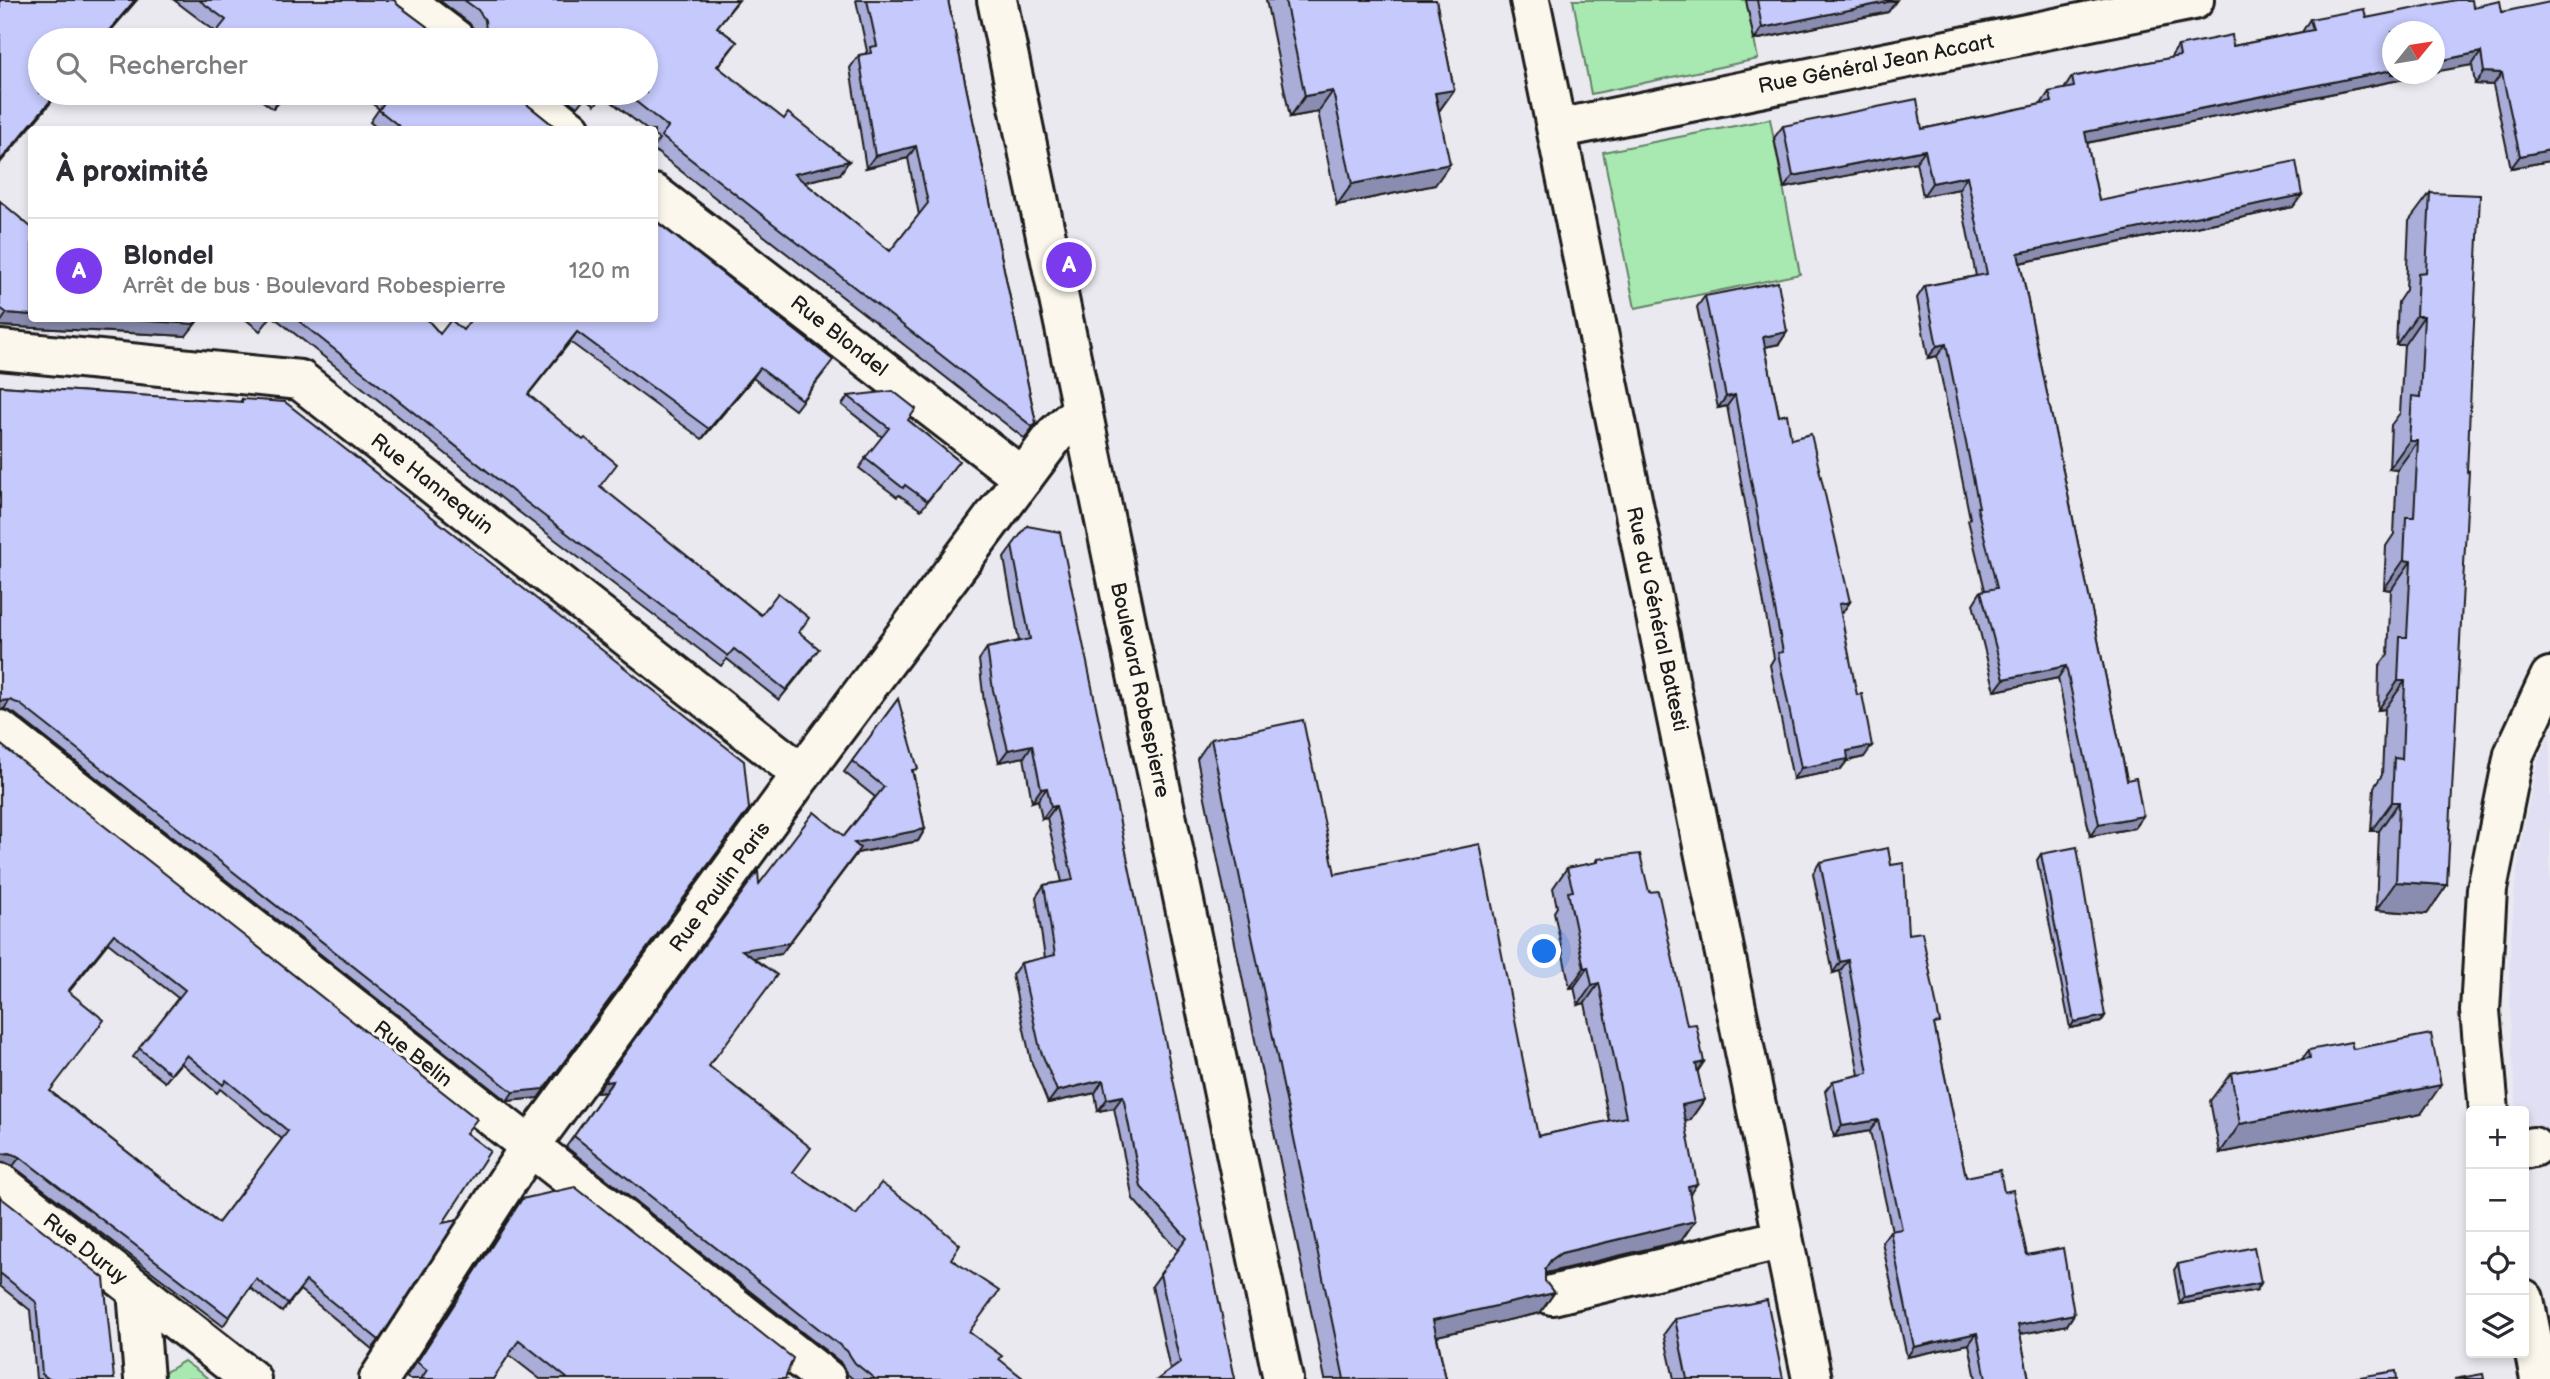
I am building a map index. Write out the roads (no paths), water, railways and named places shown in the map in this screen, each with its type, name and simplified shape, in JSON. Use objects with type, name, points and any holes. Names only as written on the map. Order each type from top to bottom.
[{"type":"street","points":[[403,0],[440,28]]},
{"type":"street","name":"Boulevard Robespierre","points":[[997,0],[1283,1379]]},
{"type":"street","name":"Rue du Général Battesti","points":[[1530,0],[1812,1379]]},
{"type":"street","name":"Rue Général Jean Accart","points":[[1557,129],[2194,0]]},
{"type":"street","points":[[539,105],[566,126]]},
{"type":"street","name":"Rue Blondel","points":[[658,197],[1023,478]]},
{"type":"street","name":"Rue Hannequin","points":[[0,350],[300,380],[802,774]]},
{"type":"street","name":"Rue Paulin Paris","points":[[379,1379],[530,1146],[802,774],[1055,435],[1082,410]]},
{"type":"street","points":[[2489,1106],[2480,1011],[2487,889],[2514,754],[2550,677]]},
{"type":"street","name":"Rue Belin","points":[[0,730],[530,1146],[815,1375]]},
{"type":"street","name":"Rue Duruy","points":[[0,1183],[251,1379]]},
{"type":"street","points":[[1552,1295],[1783,1239]]},
{"type":"street","name":"Rue Duruy","points":[[137,1290],[144,1379]]},
{"type":"street","points":[[2529,1324],[2540,1379]]},
{"type":"place","name":"Blondel","points":[[1069,265]]}]
